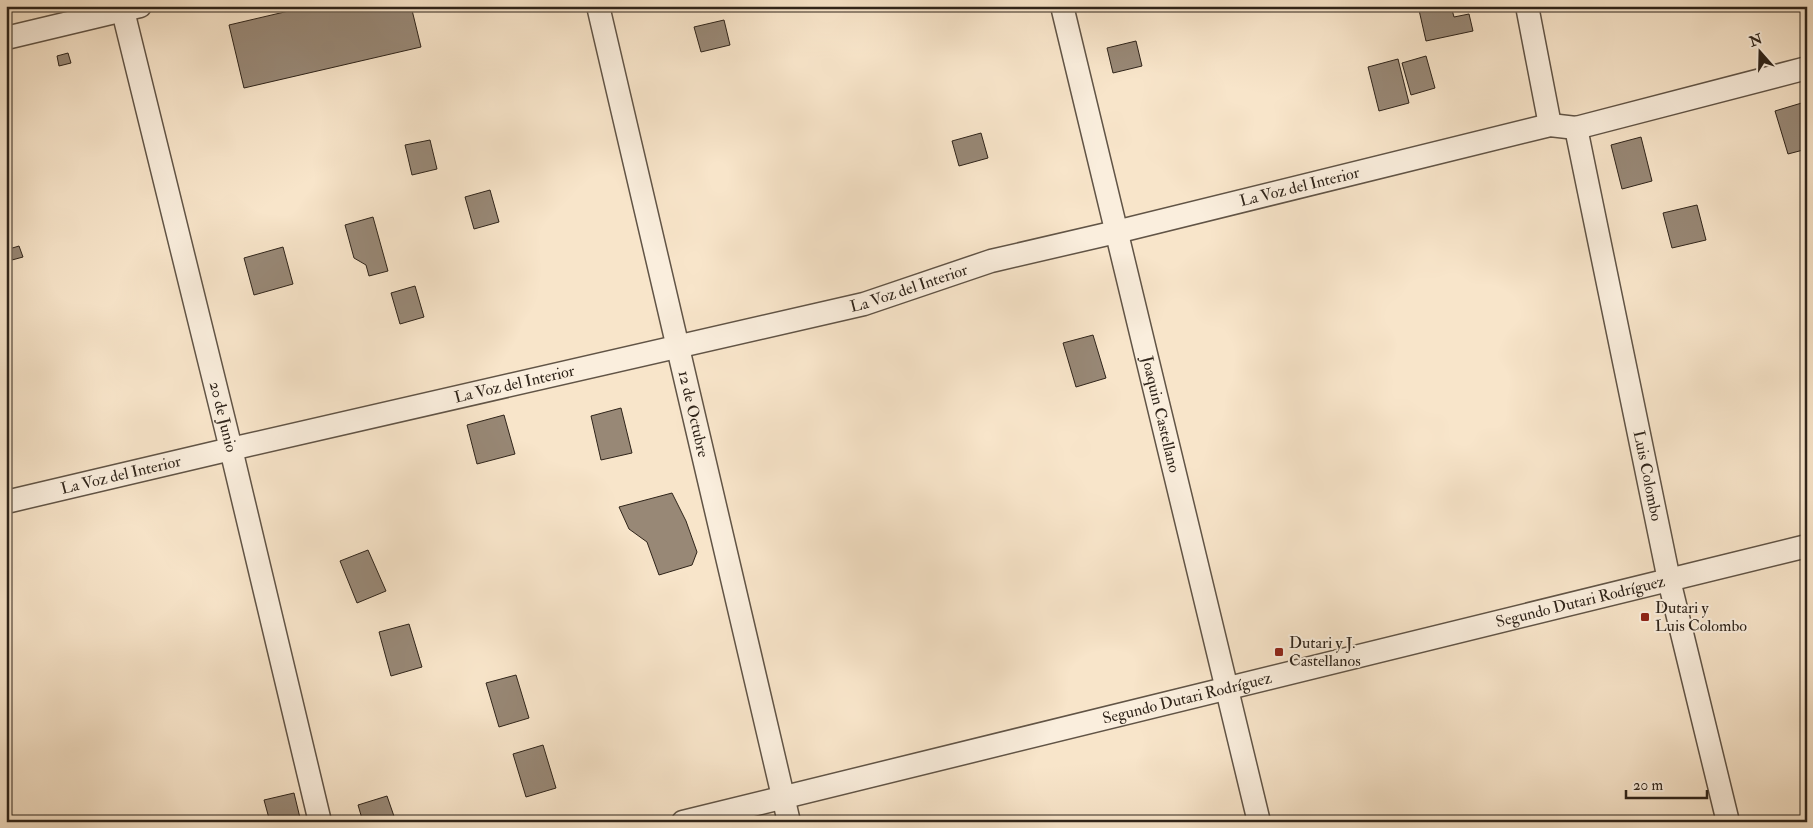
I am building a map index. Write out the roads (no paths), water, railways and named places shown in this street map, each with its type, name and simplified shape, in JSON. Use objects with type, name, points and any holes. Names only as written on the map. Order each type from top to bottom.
[{"type":"street","name":"12 de Octubre","points":[[598,6],[789,822]]},
{"type":"street","name":"Joaquin Castellano","points":[[1062,6],[1258,822]]},
{"type":"street","points":[[1527,6],[1550,125]]},
{"type":"street","points":[[6,38],[131,8]]},
{"type":"street","name":"20 de Junio","points":[[131,8],[231,449],[320,822]]},
{"type":"street","name":"La Voz del Interior","points":[[6,502],[864,304],[991,261],[1550,125],[1576,128],[1807,68]]},
{"type":"street","name":"Luis Colombo","points":[[1576,128],[1669,580],[1728,822]]},
{"type":"street","name":"Segundo Dutari Rodríguez","points":[[684,822],[783,796],[1807,546]]},
{"type":"place","name":"Dutari y Luis Colombo","points":[[1645,617]]},
{"type":"place","name":"Dutari y J. Castellanos","points":[[1279,652]]}]
